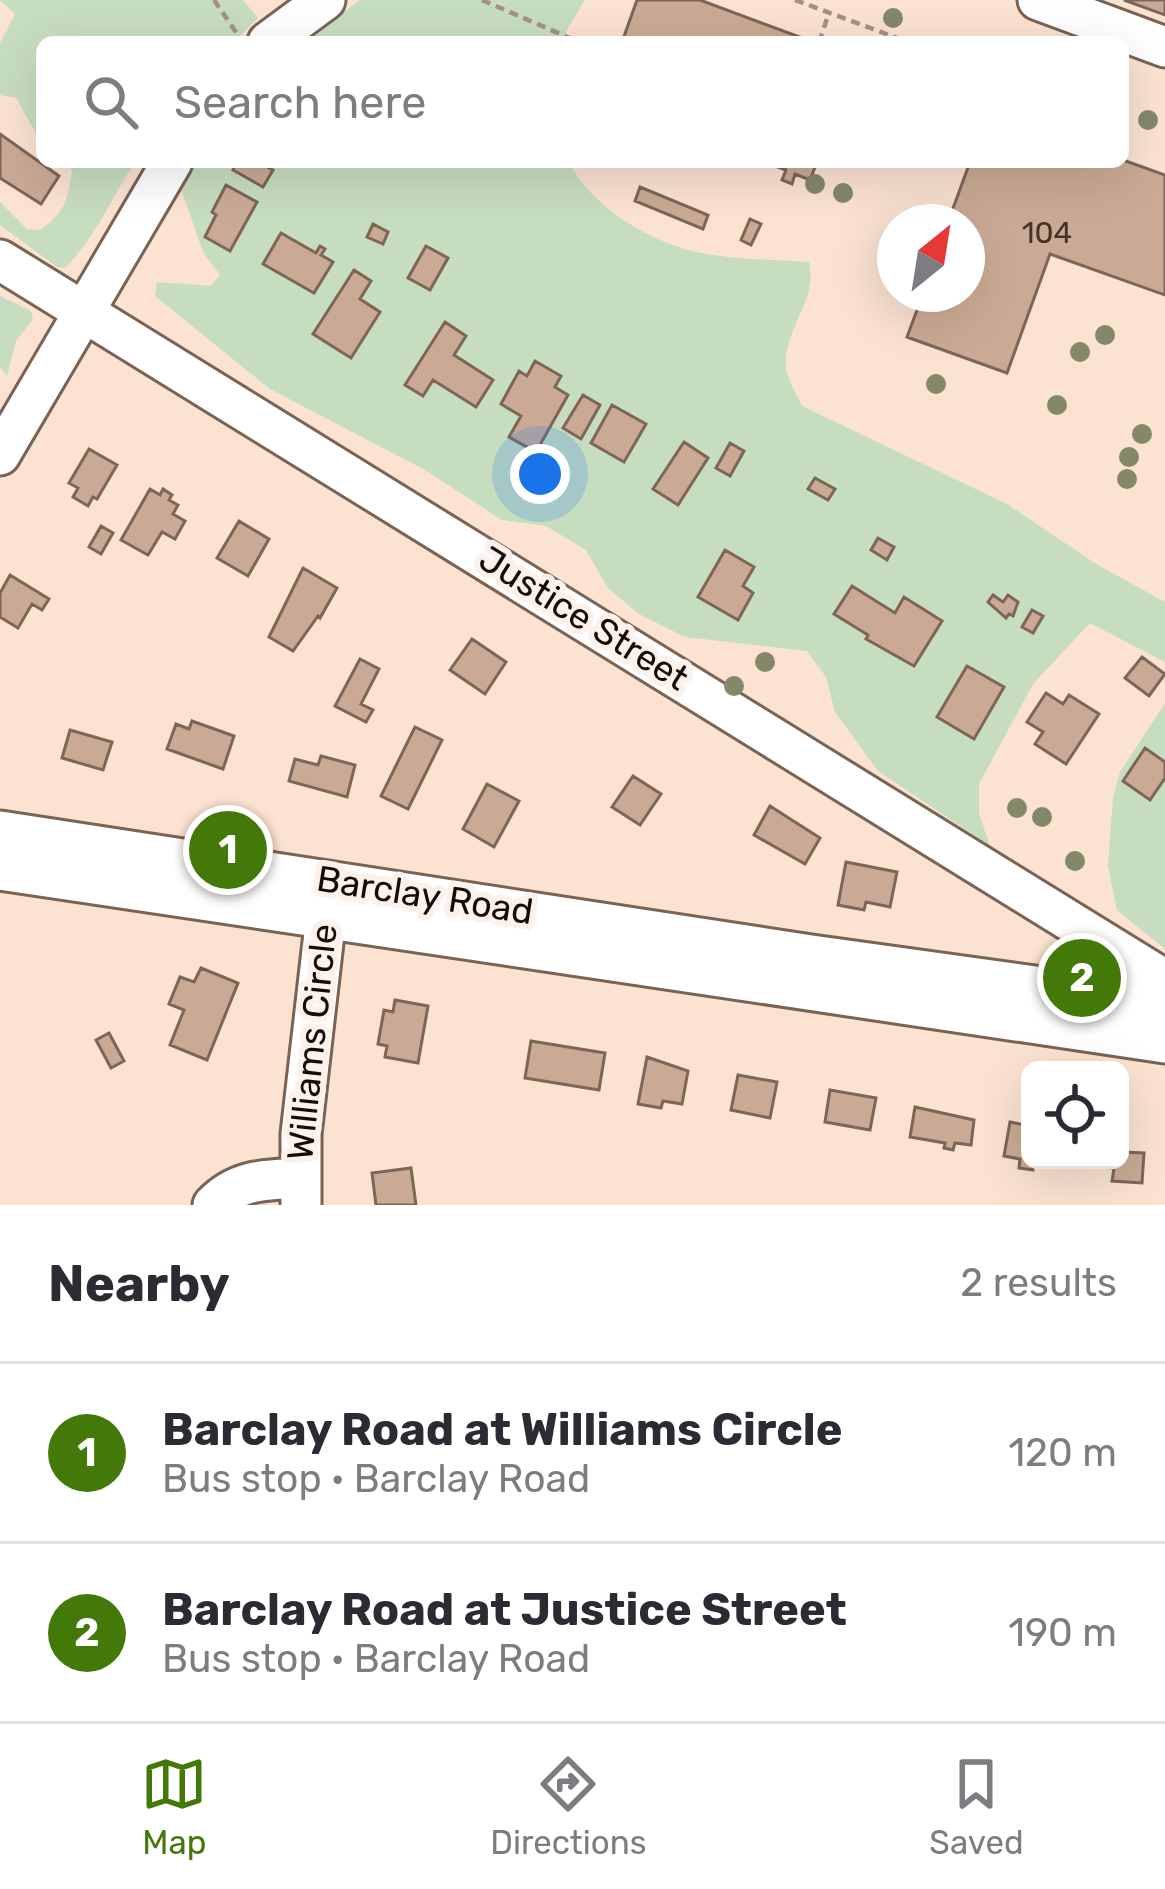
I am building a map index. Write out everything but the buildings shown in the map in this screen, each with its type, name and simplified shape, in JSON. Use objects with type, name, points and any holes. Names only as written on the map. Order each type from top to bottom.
[{"type":"street","points":[[276,36],[325,0]]},
{"type":"street","points":[[1038,0],[1165,46]]},
{"type":"street","points":[[0,455],[168,168]]},
{"type":"street","name":"Justice Street","points":[[0,260],[1165,980]]},
{"type":"street","name":"Barclay Road","points":[[0,831],[325,898],[705,956],[1165,1043]]},
{"type":"street","name":"Barclay Road","points":[[0,870],[325,898]]},
{"type":"street","name":"Williams Circle","points":[[300,1191],[325,898]]},
{"type":"street","name":"Barclay Road","points":[[705,956],[1165,1004]]},
{"type":"street","points":[[213,1205],[237,1185],[300,1191]]},
{"type":"path","points":[[214,0],[240,36]]},
{"type":"path","points":[[482,0],[565,36]]},
{"type":"path","points":[[795,0],[892,36]]},
{"type":"path","points":[[821,36],[829,13]]},
{"type":"green space","points":[[0,0],[243,0],[258,18],[240,36],[36,36],[36,133],[16,98],[0,95],[0,43],[15,14]]},
{"type":"green space","points":[[360,0],[585,0],[566,36],[311,36]]},
{"type":"green space","points":[[131,168],[94,231],[65,268],[0,225],[0,202],[27,229],[40,230],[60,211],[72,170]]},
{"type":"green space","points":[[193,168],[573,168],[606,207],[659,240],[710,255],[809,262],[809,289],[786,355],[787,373],[802,406],[1007,504],[1096,564],[1165,602],[1165,662],[1090,623],[1033,684],[979,784],[979,814],[990,846],[878,771],[835,712],[826,677],[807,651],[685,637],[639,614],[608,588],[586,550],[546,526],[502,520],[425,470],[270,389],[155,296],[157,282],[211,286],[220,275],[203,252],[181,189]]},
{"type":"green space","points":[[0,296],[31,311],[33,319],[16,341],[7,376],[0,367]]},
{"type":"green space","points":[[1165,703],[1165,949],[1117,910],[1108,866],[1113,797],[1120,772]]},
{"type":"place","name":"Barclay Road at Williams Circle","points":[[228,850]]},
{"type":"place","name":"Barclay Road at Justice Street","points":[[1082,978]]}]
